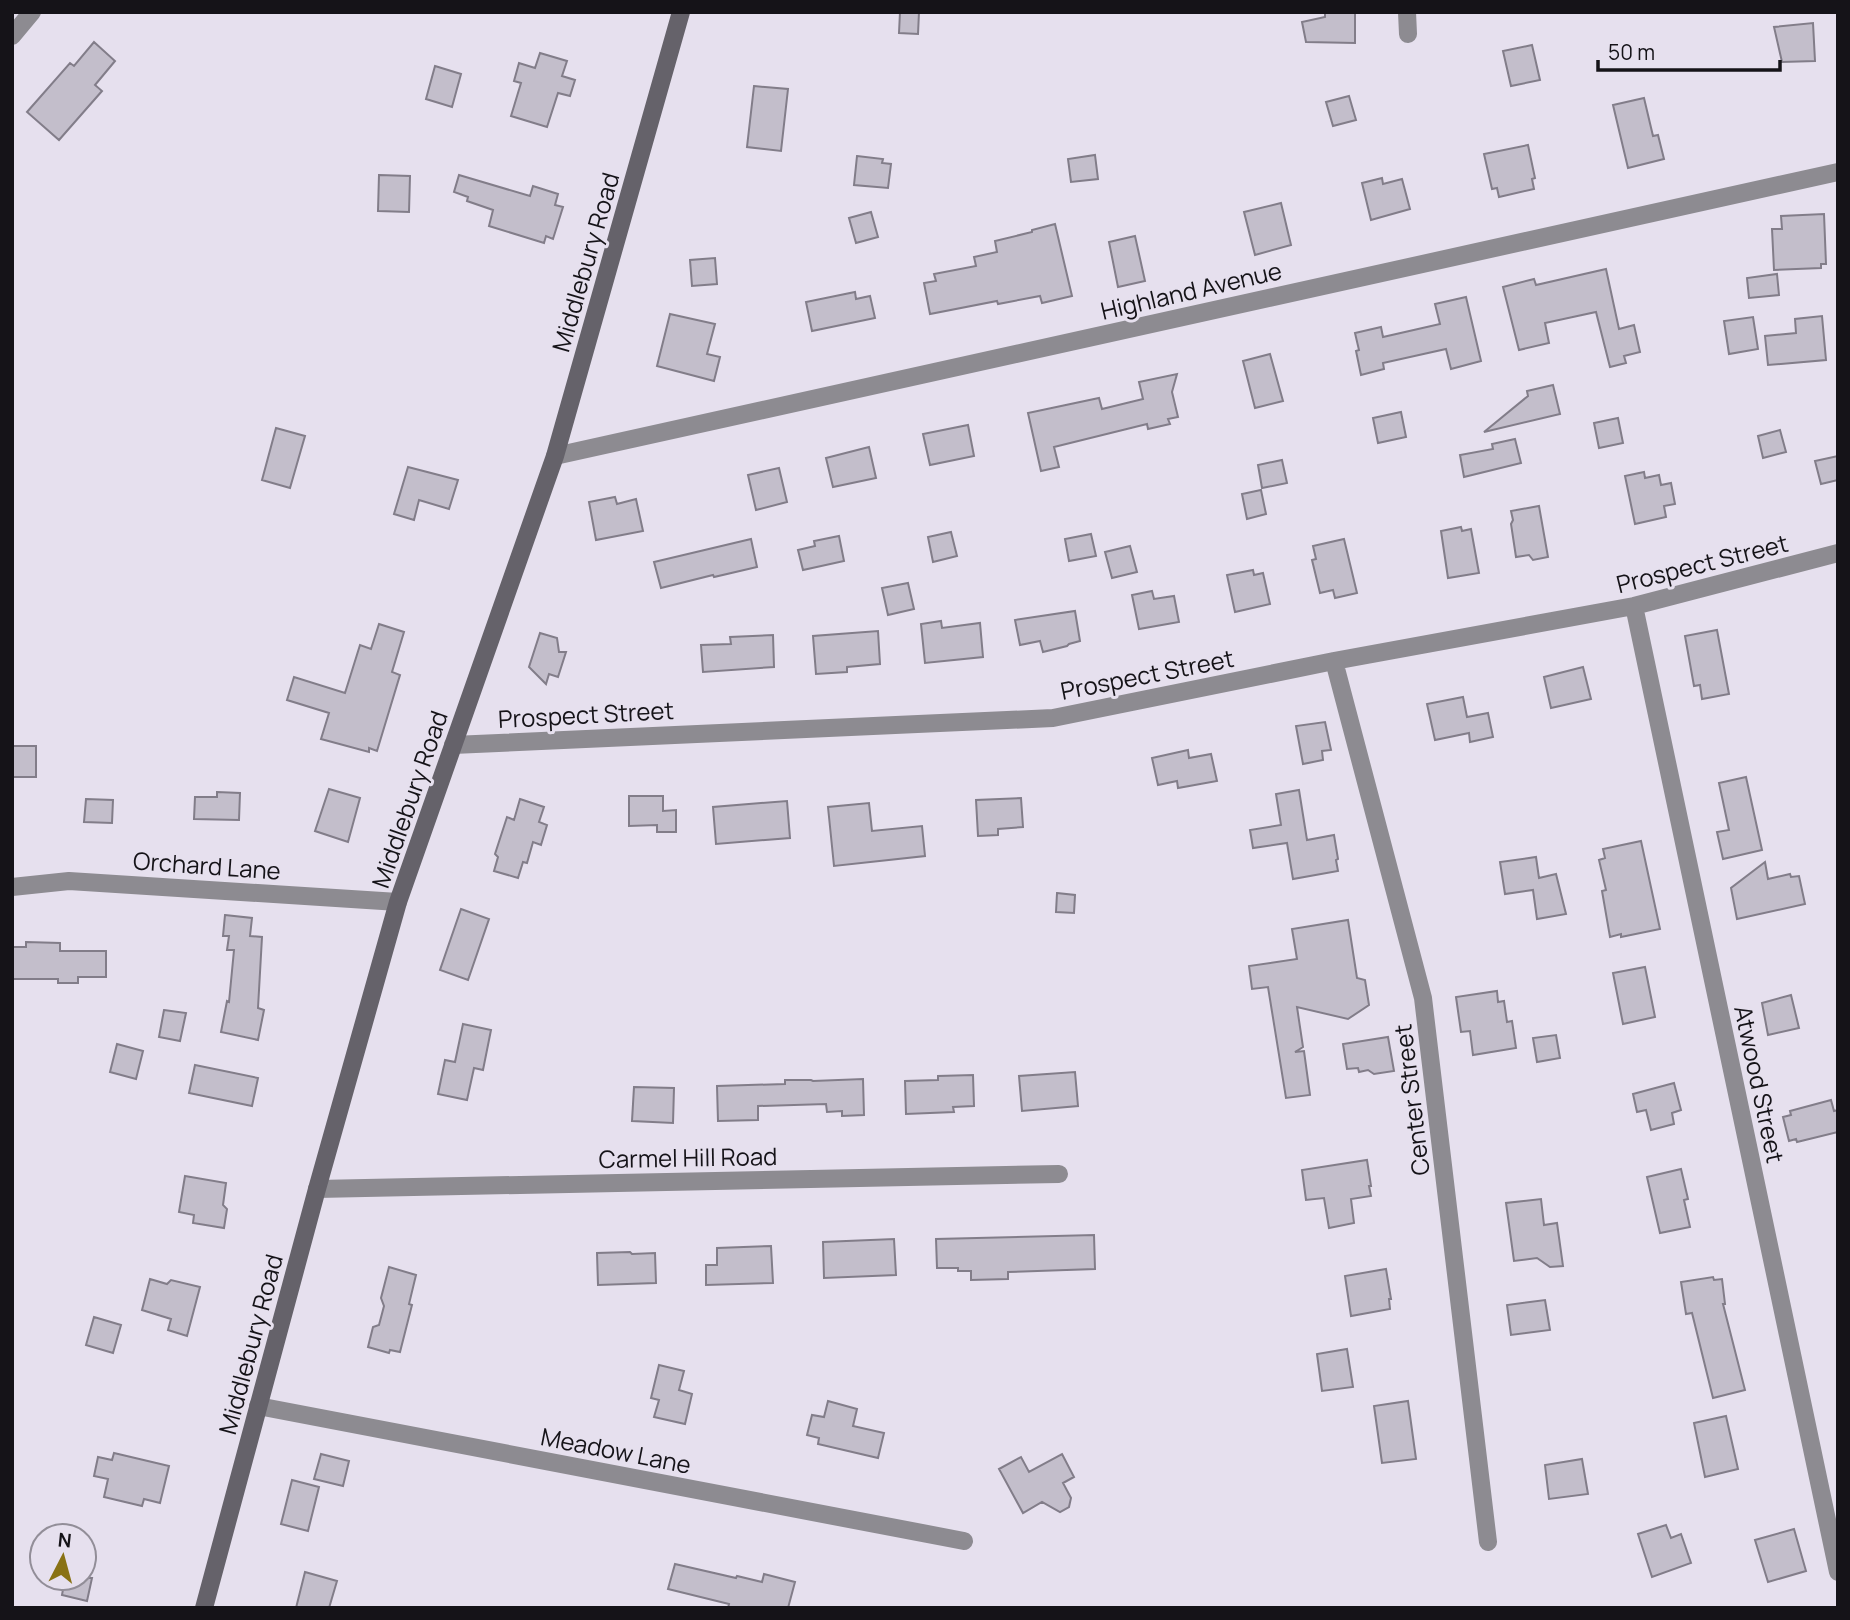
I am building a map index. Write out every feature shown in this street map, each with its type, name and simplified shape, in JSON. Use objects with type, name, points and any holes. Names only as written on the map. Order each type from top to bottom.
[{"type":"street","points":[[12,36],[32,12]]},
{"type":"street","name":"Middlebury Road","points":[[204,1608],[398,902],[555,456],[681,12]]},
{"type":"street","points":[[1407,12],[1408,34]]},
{"type":"street","name":"Highland Avenue","points":[[555,456],[1838,172]]},
{"type":"street","name":"Prospect Street","points":[[453,745],[1053,718],[1334,661],[1634,606],[1838,553]]},
{"type":"street","name":"Atwood Street","points":[[1634,606],[1838,1572]]},
{"type":"street","name":"Center Street","points":[[1334,661],[1423,998],[1488,1542]]},
{"type":"street","name":"Orchard Lane","points":[[12,887],[69,881],[398,902]]},
{"type":"street","name":"Carmel Hill Road","points":[[317,1189],[1059,1174]]},
{"type":"street","name":"Meadow Lane","points":[[258,1406],[964,1541]]},
{"type":"building","points":[[900,12],[919,12],[918,34],[899,33]]},
{"type":"building","points":[[1325,12],[1355,12],[1355,43],[1306,42],[1302,22],[1325,17]]},
{"type":"building","points":[[1813,23],[1815,61],[1782,62],[1774,27]]},
{"type":"building","points":[[94,42],[115,61],[95,85],[102,91],[59,140],[27,112],[70,63],[74,66]]},
{"type":"building","points":[[1532,45],[1540,80],[1511,86],[1503,51]]},
{"type":"building","points":[[540,53],[567,61],[562,76],[575,80],[570,96],[558,93],[547,127],[511,116],[521,83],[514,81],[519,63],[535,68]]},
{"type":"building","points":[[435,66],[461,74],[452,107],[426,99]]},
{"type":"building","points":[[754,86],[788,89],[781,151],[747,147]]},
{"type":"building","points":[[1349,96],[1356,120],[1333,126],[1326,102]]},
{"type":"building","points":[[1644,98],[1653,136],[1658,135],[1664,159],[1628,168],[1613,105]]},
{"type":"building","points":[[1528,145],[1535,178],[1532,179],[1534,189],[1499,197],[1497,188],[1492,189],[1484,154]]},
{"type":"building","points":[[1095,155],[1098,179],[1071,182],[1068,159]]},
{"type":"building","points":[[857,156],[883,159],[882,163],[891,164],[888,188],[854,185]]},
{"type":"building","points":[[379,175],[410,176],[409,212],[378,211]]},
{"type":"building","points":[[459,175],[530,196],[533,186],[558,194],[555,205],[563,207],[553,239],[546,236],[544,243],[489,226],[493,210],[467,201],[468,197],[454,192]]},
{"type":"building","points":[[1382,178],[1383,184],[1402,179],[1410,209],[1371,220],[1362,183]]},
{"type":"building","points":[[1281,203],[1291,245],[1255,255],[1244,212]]},
{"type":"building","points":[[871,212],[878,237],[856,243],[849,218]]},
{"type":"building","points":[[1824,214],[1826,264],[1821,264],[1821,268],[1774,270],[1772,229],[1782,229],[1781,216]]},
{"type":"building","points":[[1055,224],[1072,296],[1042,303],[1040,296],[998,304],[997,301],[930,314],[924,283],[936,281],[934,274],[976,266],[974,257],[997,252],[995,241]]},
{"type":"building","points":[[1135,236],[1145,281],[1118,287],[1109,242]]},
{"type":"building","points":[[715,258],[717,284],[692,286],[690,260]]},
{"type":"building","points":[[1606,269],[1619,329],[1634,325],[1640,352],[1624,356],[1626,363],[1610,367],[1596,312],[1545,323],[1549,343],[1519,350],[1503,287],[1534,279],[1536,285]]},
{"type":"building","points":[[1777,274],[1779,295],[1749,298],[1747,278]]},
{"type":"building","points":[[855,292],[856,299],[870,296],[875,318],[812,331],[806,302]]},
{"type":"building","points":[[1466,297],[1481,361],[1451,369],[1446,349],[1383,363],[1384,369],[1361,375],[1355,333],[1381,327],[1383,337],[1440,324],[1435,304]]},
{"type":"building","points":[[670,314],[715,324],[707,354],[720,357],[714,381],[657,366]]},
{"type":"building","points":[[1822,316],[1826,360],[1768,365],[1765,336],[1796,333],[1795,319]]},
{"type":"building","points":[[1753,317],[1758,349],[1729,354],[1724,321]]},
{"type":"building","points":[[1270,354],[1283,401],[1255,408],[1243,361]]},
{"type":"building","points":[[1177,374],[1172,392],[1178,417],[1168,419],[1170,424],[1148,429],[1147,424],[1054,447],[1059,467],[1041,471],[1028,413],[1099,398],[1102,409],[1143,399],[1139,382]]},
{"type":"building","points":[[1553,385],[1560,414],[1484,432],[1528,396],[1527,391]]},
{"type":"building","points":[[1401,412],[1406,437],[1378,443],[1373,418]]},
{"type":"building","points":[[1618,418],[1623,443],[1599,448],[1594,423]]},
{"type":"building","points":[[968,425],[974,456],[930,465],[923,434]]},
{"type":"building","points":[[276,428],[305,436],[290,488],[262,480]]},
{"type":"building","points":[[1780,430],[1786,452],[1763,458],[1758,436]]},
{"type":"building","points":[[1515,439],[1521,463],[1464,477],[1460,455],[1493,449],[1492,444]]},
{"type":"building","points":[[869,447],[876,478],[833,487],[826,458]]},
{"type":"building","points":[[1838,456],[1838,480],[1821,484],[1815,461]]},
{"type":"building","points":[[1282,460],[1287,483],[1262,488],[1258,465]]},
{"type":"building","points":[[408,467],[458,480],[449,509],[419,500],[414,520],[394,514]]},
{"type":"building","points":[[779,468],[787,502],[756,510],[748,475]]},
{"type":"building","points":[[1644,472],[1645,478],[1659,475],[1661,485],[1671,483],[1675,504],[1664,506],[1666,517],[1635,524],[1625,476]]},
{"type":"building","points":[[1261,490],[1266,514],[1247,519],[1242,494]]},
{"type":"building","points":[[615,497],[617,504],[636,499],[643,531],[596,540],[589,502]]},
{"type":"building","points":[[1539,506],[1548,557],[1533,560],[1529,555],[1516,557],[1511,511]]},
{"type":"building","points":[[1461,527],[1462,531],[1471,529],[1479,573],[1448,578],[1441,531]]},
{"type":"building","points":[[951,532],[957,556],[933,562],[928,537]]},
{"type":"building","points":[[1091,534],[1096,556],[1069,561],[1065,539]]},
{"type":"building","points":[[839,536],[844,561],[803,570],[798,550],[815,546],[814,541]]},
{"type":"building","points":[[751,539],[757,567],[661,588],[654,562]]},
{"type":"building","points":[[1344,539],[1357,593],[1335,598],[1333,590],[1320,593],[1312,560],[1316,559],[1313,546]]},
{"type":"building","points":[[1130,546],[1137,572],[1112,578],[1105,552]]},
{"type":"building","points":[[1253,570],[1254,575],[1263,573],[1270,604],[1235,612],[1227,575]]},
{"type":"building","points":[[908,583],[914,609],[888,615],[882,588]]},
{"type":"building","points":[[1152,591],[1154,599],[1174,596],[1179,622],[1139,629],[1132,595]]},
{"type":"building","points":[[1075,611],[1080,641],[1043,652],[1040,641],[1020,645],[1015,620]]},
{"type":"building","points":[[941,621],[942,628],[980,623],[983,657],[925,663],[921,624]]},
{"type":"building","points":[[379,624],[404,632],[392,672],[400,675],[377,751],[369,748],[369,752],[321,739],[329,713],[287,700],[294,677],[345,693],[360,645],[371,649]]},
{"type":"building","points":[[1717,630],[1729,694],[1702,699],[1700,685],[1694,686],[1685,636]]},
{"type":"building","points":[[878,631],[880,664],[847,667],[847,672],[816,674],[813,636]]},
{"type":"building","points":[[540,633],[557,638],[559,652],[566,652],[558,677],[549,674],[546,684],[529,667]]},
{"type":"building","points":[[773,635],[774,667],[703,672],[701,645],[731,644],[730,637]]},
{"type":"building","points":[[1583,667],[1591,699],[1551,708],[1544,677]]},
{"type":"building","points":[[1463,697],[1467,717],[1488,713],[1493,737],[1470,742],[1469,733],[1435,740],[1427,704]]},
{"type":"building","points":[[1325,722],[1331,750],[1322,751],[1323,760],[1303,764],[1296,726]]},
{"type":"building","points":[[12,746],[36,746],[36,777],[12,777]]},
{"type":"building","points":[[1188,750],[1189,758],[1211,754],[1217,781],[1178,788],[1177,781],[1158,785],[1152,758]]},
{"type":"building","points":[[1746,777],[1762,850],[1723,859],[1717,832],[1729,830],[1719,783]]},
{"type":"building","points":[[329,789],[360,798],[348,842],[315,831]]},
{"type":"building","points":[[1299,790],[1307,840],[1334,835],[1338,871],[1293,879],[1287,843],[1253,848],[1250,830],[1281,825],[1276,794]]},
{"type":"building","points":[[217,792],[240,793],[239,820],[194,819],[195,797],[217,797]]},
{"type":"building","points":[[629,796],[663,796],[663,811],[676,810],[676,832],[657,832],[657,825],[629,826]]},
{"type":"building","points":[[1021,798],[1023,827],[998,829],[998,835],[978,836],[976,800]]},
{"type":"building","points":[[86,799],[113,800],[112,823],[84,822]]},
{"type":"building","points":[[520,799],[544,807],[539,822],[547,825],[541,845],[533,842],[527,863],[523,862],[518,878],[494,871],[498,857],[495,854],[507,817],[514,820]]},
{"type":"building","points":[[787,801],[790,838],[716,844],[713,807]]},
{"type":"building","points":[[869,803],[872,831],[922,826],[925,856],[834,866],[828,807]]},
{"type":"building","points":[[1641,841],[1660,929],[1610,937],[1602,891],[1606,890],[1599,860],[1605,858],[1603,849]]},
{"type":"building","points":[[1536,857],[1539,878],[1556,874],[1566,914],[1537,919],[1533,890],[1505,894],[1500,862]]},
{"type":"building","points":[[1765,862],[1768,879],[1790,874],[1791,877],[1799,876],[1805,904],[1737,919],[1731,888]]},
{"type":"building","points":[[1057,893],[1075,895],[1074,913],[1056,912]]},
{"type":"building","points":[[461,909],[489,919],[468,980],[440,970]]},
{"type":"building","points":[[225,915],[252,918],[250,936],[262,937],[258,1008],[264,1010],[258,1040],[221,1032],[227,1001],[229,1002],[234,950],[227,950],[229,936],[223,936]]},
{"type":"building","points":[[1348,920],[1357,978],[1365,980],[1369,1005],[1348,1019],[1297,1007],[1303,1047],[1295,1052],[1304,1051],[1310,1095],[1286,1098],[1268,987],[1252,989],[1249,966],[1297,959],[1292,929]]},
{"type":"building","points":[[26,942],[60,943],[60,951],[106,951],[106,977],[78,977],[78,983],[58,983],[58,979],[13,979],[13,947],[26,947]]},
{"type":"building","points":[[1645,967],[1655,1017],[1623,1024],[1613,973]]},
{"type":"building","points":[[1497,991],[1498,1002],[1504,1001],[1507,1022],[1512,1021],[1516,1048],[1473,1055],[1470,1031],[1461,1032],[1456,997]]},
{"type":"building","points":[[1791,995],[1799,1028],[1768,1035],[1762,1003]]},
{"type":"building","points":[[164,1010],[186,1013],[180,1041],[159,1037]]},
{"type":"building","points":[[463,1024],[491,1030],[483,1070],[474,1068],[467,1100],[438,1094],[445,1060],[455,1062]]},
{"type":"building","points":[[1556,1035],[1560,1058],[1537,1062],[1533,1038]]},
{"type":"building","points":[[1388,1037],[1394,1071],[1374,1074],[1368,1070],[1359,1072],[1358,1068],[1347,1069],[1343,1044]]},
{"type":"building","points":[[117,1044],[143,1051],[136,1079],[110,1072]]},
{"type":"building","points":[[195,1065],[258,1078],[252,1106],[189,1093]]},
{"type":"building","points":[[1075,1072],[1078,1106],[1022,1111],[1019,1076]]},
{"type":"building","points":[[973,1075],[974,1106],[953,1107],[954,1112],[906,1114],[905,1081]]},
{"type":"building","points":[[863,1079],[864,1115],[842,1116],[842,1111],[827,1112],[826,1104],[758,1106],[758,1120],[718,1121],[717,1086],[785,1084],[785,1080]]},
{"type":"building","points":[[1674,1083],[1681,1110],[1672,1113],[1674,1124],[1651,1130],[1646,1110],[1637,1112],[1633,1094]]},
{"type":"building","points":[[634,1087],[674,1088],[673,1123],[632,1121]]},
{"type":"building","points":[[1831,1100],[1834,1111],[1838,1110],[1838,1132],[1797,1142],[1796,1139],[1789,1141],[1783,1117],[1791,1115],[1790,1111]]},
{"type":"building","points":[[1367,1160],[1371,1196],[1351,1199],[1354,1223],[1329,1228],[1324,1198],[1306,1200],[1302,1170]]},
{"type":"building","points":[[1681,1169],[1688,1199],[1684,1200],[1690,1227],[1660,1233],[1647,1177]]},
{"type":"building","points":[[185,1176],[226,1183],[223,1205],[227,1209],[224,1228],[193,1223],[194,1215],[179,1212]]},
{"type":"building","points":[[1541,1199],[1544,1225],[1557,1223],[1563,1266],[1550,1267],[1537,1258],[1514,1261],[1506,1203]]},
{"type":"building","points":[[1094,1235],[1095,1269],[1008,1272],[1008,1279],[971,1280],[971,1271],[937,1268],[936,1239]]},
{"type":"building","points":[[894,1239],[896,1275],[824,1278],[823,1242]]},
{"type":"building","points":[[771,1246],[773,1283],[706,1285],[706,1265],[717,1265],[717,1248]]},
{"type":"building","points":[[597,1253],[655,1253],[656,1283],[598,1285]]},
{"type":"building","points":[[389,1267],[416,1275],[409,1304],[412,1305],[400,1352],[390,1350],[389,1353],[368,1347],[373,1327],[379,1325],[384,1306],[381,1298]]},
{"type":"building","points":[[1386,1269],[1390,1309],[1351,1316],[1345,1276]]},
{"type":"building","points":[[1713,1277],[1714,1280],[1722,1279],[1723,1304],[1745,1390],[1713,1398],[1692,1313],[1686,1314],[1681,1282]]},
{"type":"building","points":[[150,1279],[167,1284],[171,1280],[200,1287],[187,1336],[168,1330],[171,1319],[142,1310]]},
{"type":"building","points":[[1545,1300],[1550,1330],[1511,1335],[1507,1305]]},
{"type":"building","points":[[94,1317],[121,1325],[113,1353],[86,1345]]},
{"type":"building","points":[[1347,1349],[1353,1387],[1322,1391],[1317,1354]]},
{"type":"building","points":[[659,1365],[684,1371],[679,1390],[692,1394],[685,1424],[654,1417],[659,1400],[651,1398]]},
{"type":"building","points":[[828,1401],[857,1409],[853,1426],[884,1433],[878,1458],[818,1444],[819,1438],[807,1435],[812,1415],[824,1417]]},
{"type":"building","points":[[1408,1401],[1416,1459],[1382,1463],[1374,1406]]},
{"type":"building","points":[[1726,1416],[1738,1469],[1705,1477],[1694,1423]]},
{"type":"building","points":[[114,1453],[169,1466],[160,1503],[144,1499],[142,1506],[104,1497],[108,1479],[94,1476],[98,1457],[112,1460]]},
{"type":"building","points":[[321,1454],[349,1461],[343,1486],[314,1479]]},
{"type":"building","points":[[1062,1454],[1074,1477],[1063,1483],[1071,1498],[1069,1507],[1060,1512],[1042,1502],[1023,1513],[999,1469],[1021,1457],[1029,1472]]},
{"type":"building","points":[[1582,1459],[1588,1494],[1549,1499],[1545,1465]]},
{"type":"building","points":[[292,1480],[319,1487],[308,1531],[281,1524]]},
{"type":"building","points":[[1666,1525],[1671,1538],[1681,1534],[1691,1563],[1652,1577],[1638,1534]]},
{"type":"building","points":[[1794,1529],[1806,1571],[1768,1582],[1755,1540]]},
{"type":"building","points":[[675,1564],[762,1582],[764,1574],[795,1582],[788,1608],[728,1608],[729,1604],[668,1589]]},
{"type":"building","points":[[305,1572],[337,1581],[329,1608],[296,1608]]},
{"type":"building","points":[[63,1592],[89,1592],[87,1601],[62,1595]]}]
